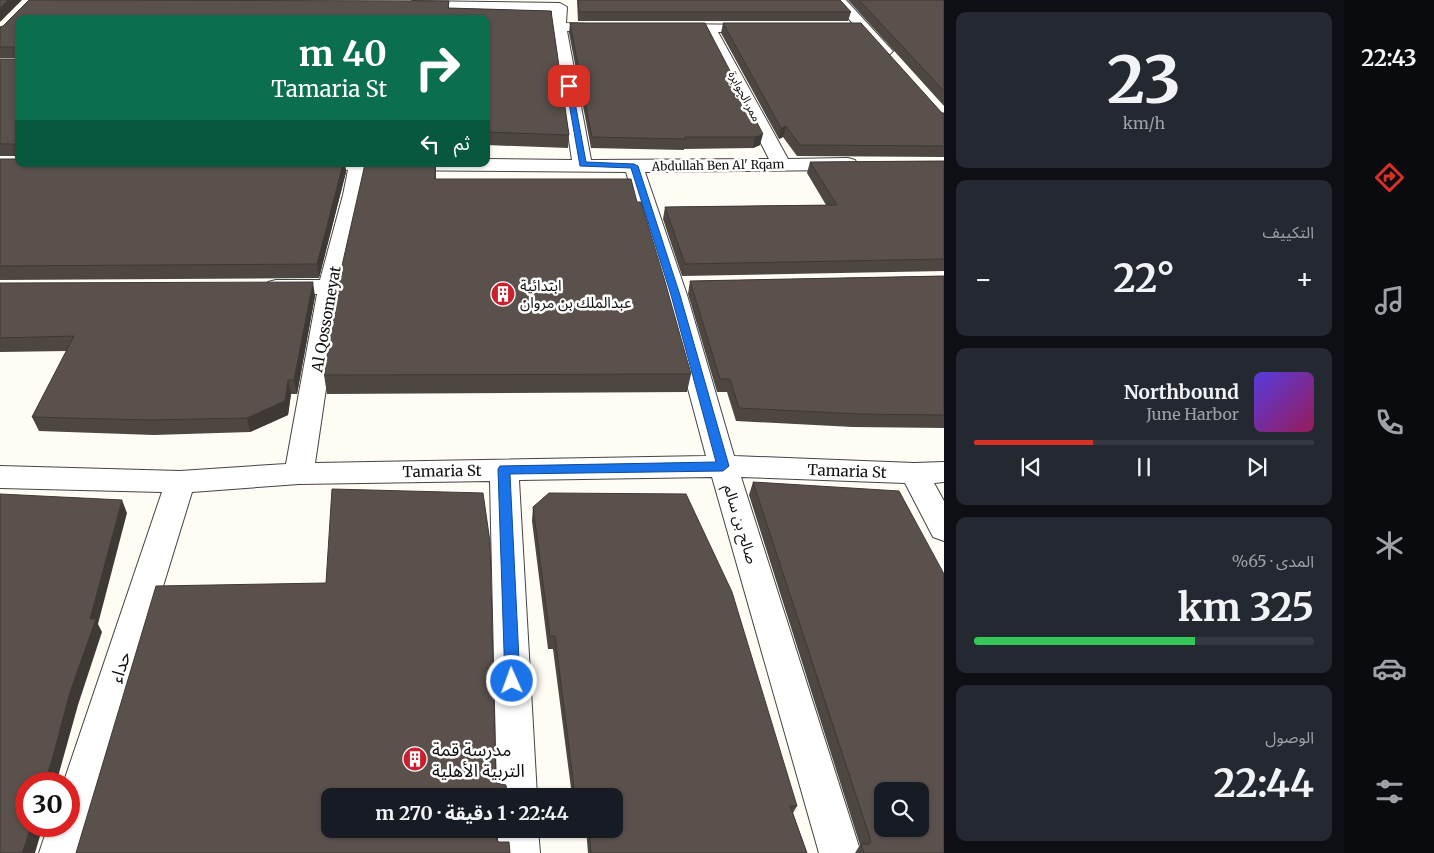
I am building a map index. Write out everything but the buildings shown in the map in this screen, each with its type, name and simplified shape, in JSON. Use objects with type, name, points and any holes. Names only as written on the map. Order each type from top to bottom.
[{"type":"street","points":[[839,0],[894,62]]},
{"type":"street","points":[[401,5],[458,8],[560,3],[559,27],[582,164]]},
{"type":"street","points":[[559,27],[619,28]]},
{"type":"street","points":[[659,28],[776,27]]},
{"type":"street","points":[[844,27],[863,27]]},
{"type":"street","name":"ممر الجوابرة","points":[[709,28],[781,164]]},
{"type":"street","name":"Abdullah Ben Al' Rqam","points":[[490,164],[634,166],[868,164]]},
{"type":"street","name":"صالح بن سالم","points":[[634,166],[682,285],[723,466],[840,853]]},
{"type":"street","name":"Al Qossomeyat","points":[[299,474],[330,287],[352,194],[350,167]]},
{"type":"street","points":[[260,287],[330,287]]},
{"type":"street","name":"Tamaria St","points":[[0,477],[180,482],[299,474],[723,466],[914,473],[944,472]]},
{"type":"street","points":[[504,469],[517,788]]},
{"type":"street","points":[[914,473],[944,529]]},
{"type":"street","name":"حداء","points":[[60,853],[180,482]]},
{"type":"street","points":[[518,838],[519,853]]},
{"type":"place","name":"ابتدائية عبدالملك بن مروان","points":[[503,294]]},
{"type":"place","name":"مدرسة قمة التربية الأهلية","points":[[415,759]]},
{"type":"route","points":[[512,681],[504,469],[723,466],[676,295],[634,166],[582,164],[569,86]]}]
